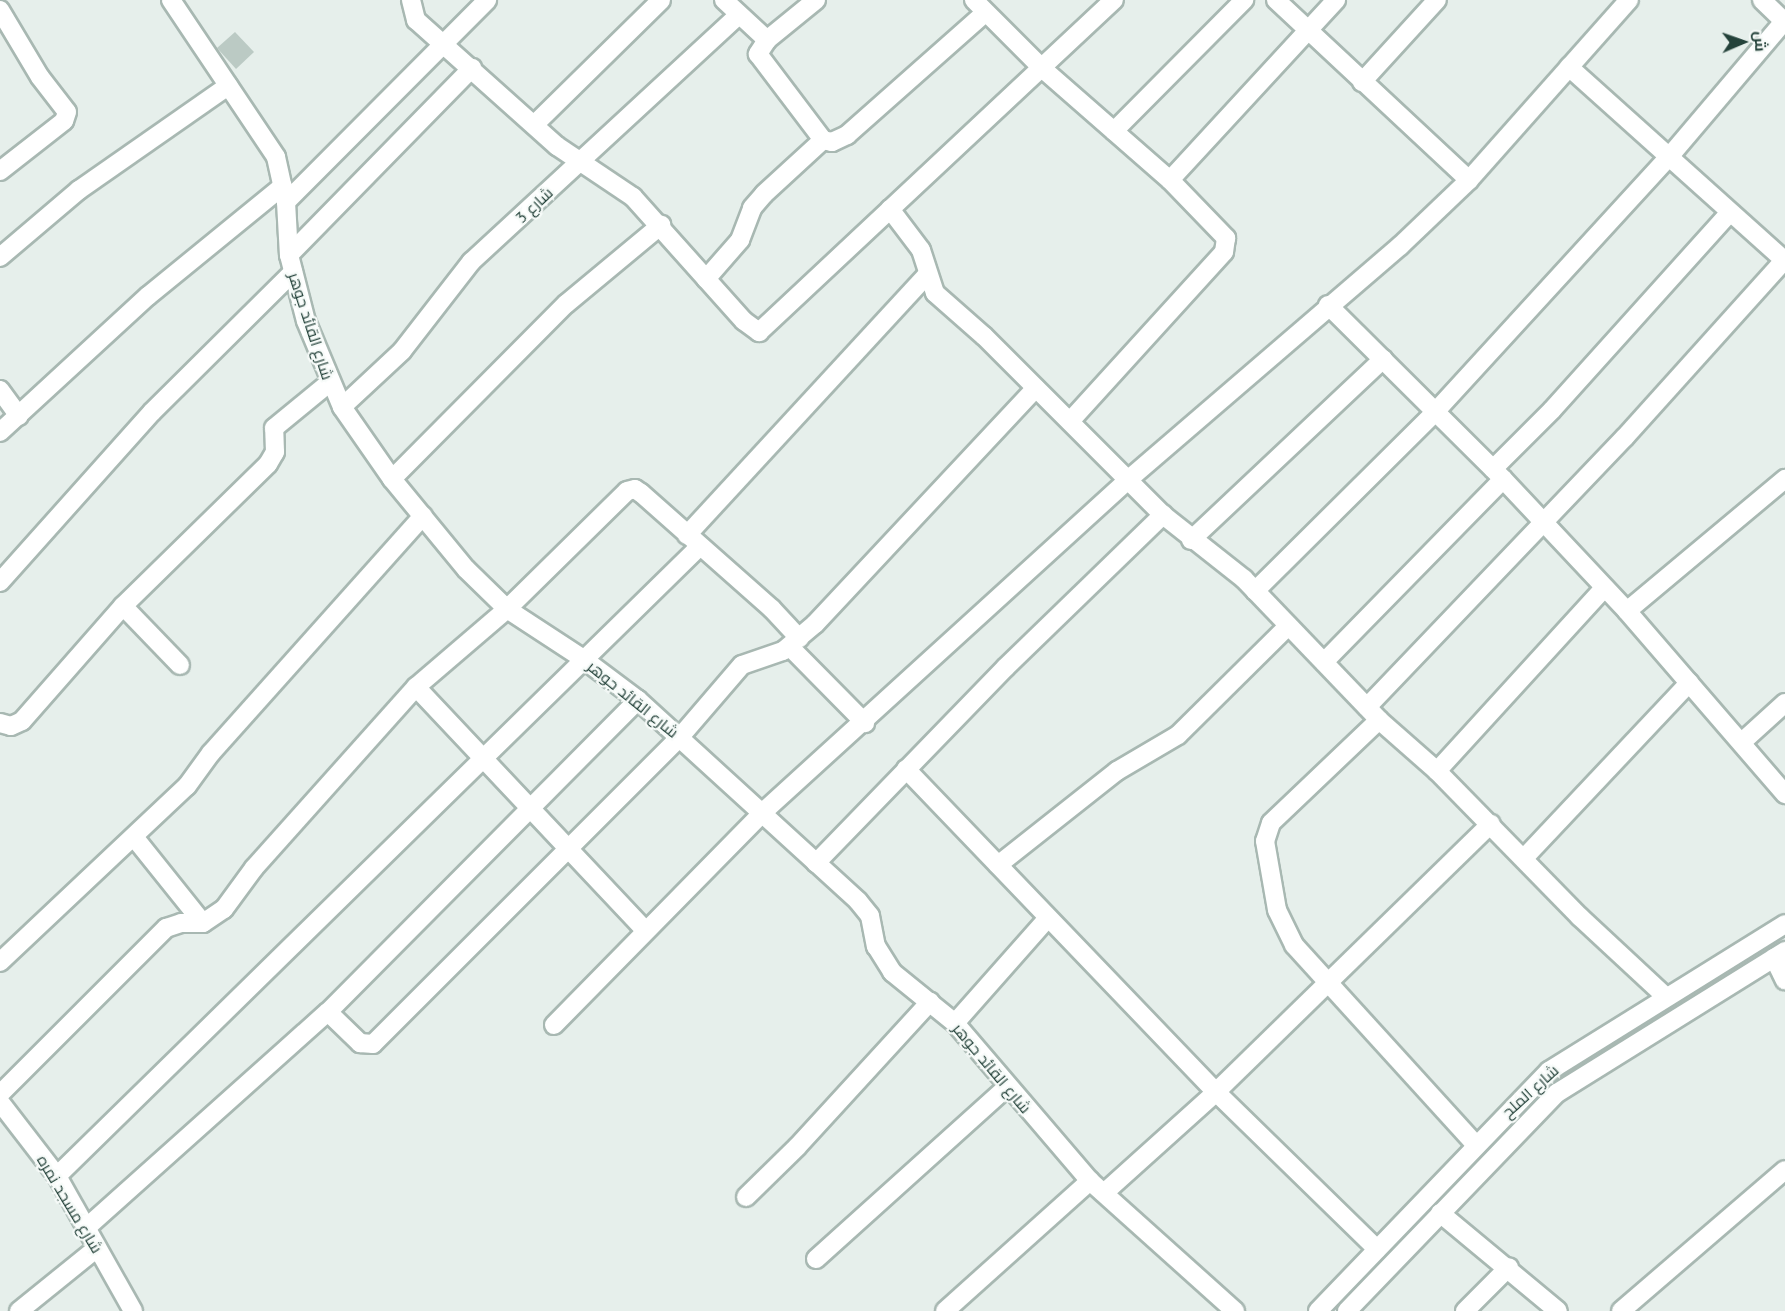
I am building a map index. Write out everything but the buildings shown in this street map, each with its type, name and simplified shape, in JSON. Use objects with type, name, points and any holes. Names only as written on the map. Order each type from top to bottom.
[{"type":"street","name":"شارع القائد جوهر","points":[[171,0],[269,144],[285,194],[291,264],[329,383],[342,407],[392,479],[466,569],[507,609],[582,658],[638,700],[865,909],[882,960],[892,972],[955,1023],[1097,1187],[1235,1311]]},
{"type":"street","points":[[411,0],[416,20],[579,163],[612,179],[661,225],[751,328],[764,331],[890,209],[1043,69],[1114,0]]},
{"type":"street","points":[[0,432],[147,296],[285,194],[487,0]]},
{"type":"street","points":[[534,125],[661,0]]},
{"type":"street","points":[[724,0],[767,40]]},
{"type":"street","points":[[816,0],[767,40],[759,48],[759,57],[823,140]]},
{"type":"street","points":[[1114,131],[1244,0]]},
{"type":"street","points":[[1276,0],[1469,180]]},
{"type":"street","points":[[1170,180],[1336,0]]},
{"type":"street","points":[[1362,81],[1437,0]]},
{"type":"street","points":[[554,1025],[762,813],[865,723],[1129,479],[1328,305],[1400,246],[1469,180],[1629,0]]},
{"type":"street","points":[[1256,591],[1436,411],[1669,157],[1785,21],[1762,0]]},
{"type":"street","points":[[706,279],[740,240],[752,208],[764,194],[823,140],[837,141],[847,135],[979,7],[1043,69],[1170,180],[1222,231],[1227,246],[1070,421]]},
{"type":"street","points":[[0,10],[39,77],[67,112],[64,121],[0,171]]},
{"type":"street","name":"شارع 3","points":[[342,407],[402,351],[471,262],[739,15]]},
{"type":"street","points":[[1475,1144],[1294,945],[1277,910],[1265,842],[1267,831],[1275,817],[1373,714],[1784,259],[1569,67]]},
{"type":"street","points":[[0,582],[152,412],[472,68]]},
{"type":"street","points":[[0,257],[79,190],[228,86]]},
{"type":"street","points":[[890,209],[921,250],[927,275],[935,293],[1070,421],[1163,515],[1191,540],[1221,559],[1256,591],[1373,714],[1437,771],[1580,917],[1666,997]]},
{"type":"street","points":[[1324,662],[1498,474],[1552,410],[1730,212]]},
{"type":"street","points":[[392,479],[566,304],[661,225]]},
{"type":"street","points":[[57,1176],[582,658],[693,541],[927,275]]},
{"type":"street","points":[[1328,305],[1498,474],[1603,589],[1627,611],[1785,794]]},
{"type":"street","points":[[1191,540],[1383,358]]},
{"type":"street","points":[[0,723],[11,726],[22,721],[123,606],[268,464],[275,452],[273,428],[329,383]]},
{"type":"street","points":[[328,1012],[360,1043],[373,1044],[680,737],[742,665],[795,642],[1036,388]]},
{"type":"street","points":[[0,390],[19,416]]},
{"type":"street","points":[[1627,611],[1785,479]]},
{"type":"street","points":[[0,1094],[166,928],[181,923],[203,923],[224,909],[254,868],[416,687],[507,609],[630,489],[772,609],[795,642],[865,723]]},
{"type":"street","points":[[816,863],[906,769],[1163,515]]},
{"type":"street","points":[[0,962],[187,786],[211,753],[423,516]]},
{"type":"street","points":[[1437,771],[1603,589]]},
{"type":"street","points":[[123,606],[180,665]]},
{"type":"street","points":[[998,866],[1110,775],[1178,735],[1288,626]]},
{"type":"street","points":[[1524,858],[1689,683]]},
{"type":"street","points":[[416,687],[484,756],[646,931]]},
{"type":"street","points":[[86,1228],[328,1012],[638,700]]},
{"type":"street","points":[[1742,742],[1785,703]]},
{"type":"street","points":[[906,769],[1216,1092],[1377,1249]]},
{"type":"street","points":[[945,1311],[1216,1092],[1491,824]]},
{"type":"street","points":[[134,837],[203,923]]},
{"type":"street","points":[[955,1023],[1048,918]]},
{"type":"street","name":"شارع الملح","points":[[1318,1311],[1475,1144],[1549,1071],[1785,924]]},
{"type":"street","points":[[1780,954],[1785,981]]},
{"type":"street","name":"شارع الملح","points":[[1347,1311],[1557,1093],[1780,954]]},
{"type":"street","points":[[746,1197],[797,1147],[930,1002]]},
{"type":"street","points":[[816,1259],[1008,1086]]},
{"type":"street","name":"شارع مسجد نمره","points":[[0,1102],[57,1176],[133,1311]]},
{"type":"street","points":[[1621,1311],[1785,1170]]},
{"type":"street","points":[[1440,1213],[1509,1267],[1558,1311]]},
{"type":"street","points":[[19,1311],[97,1248]]},
{"type":"street","points":[[1465,1311],[1509,1267]]}]
